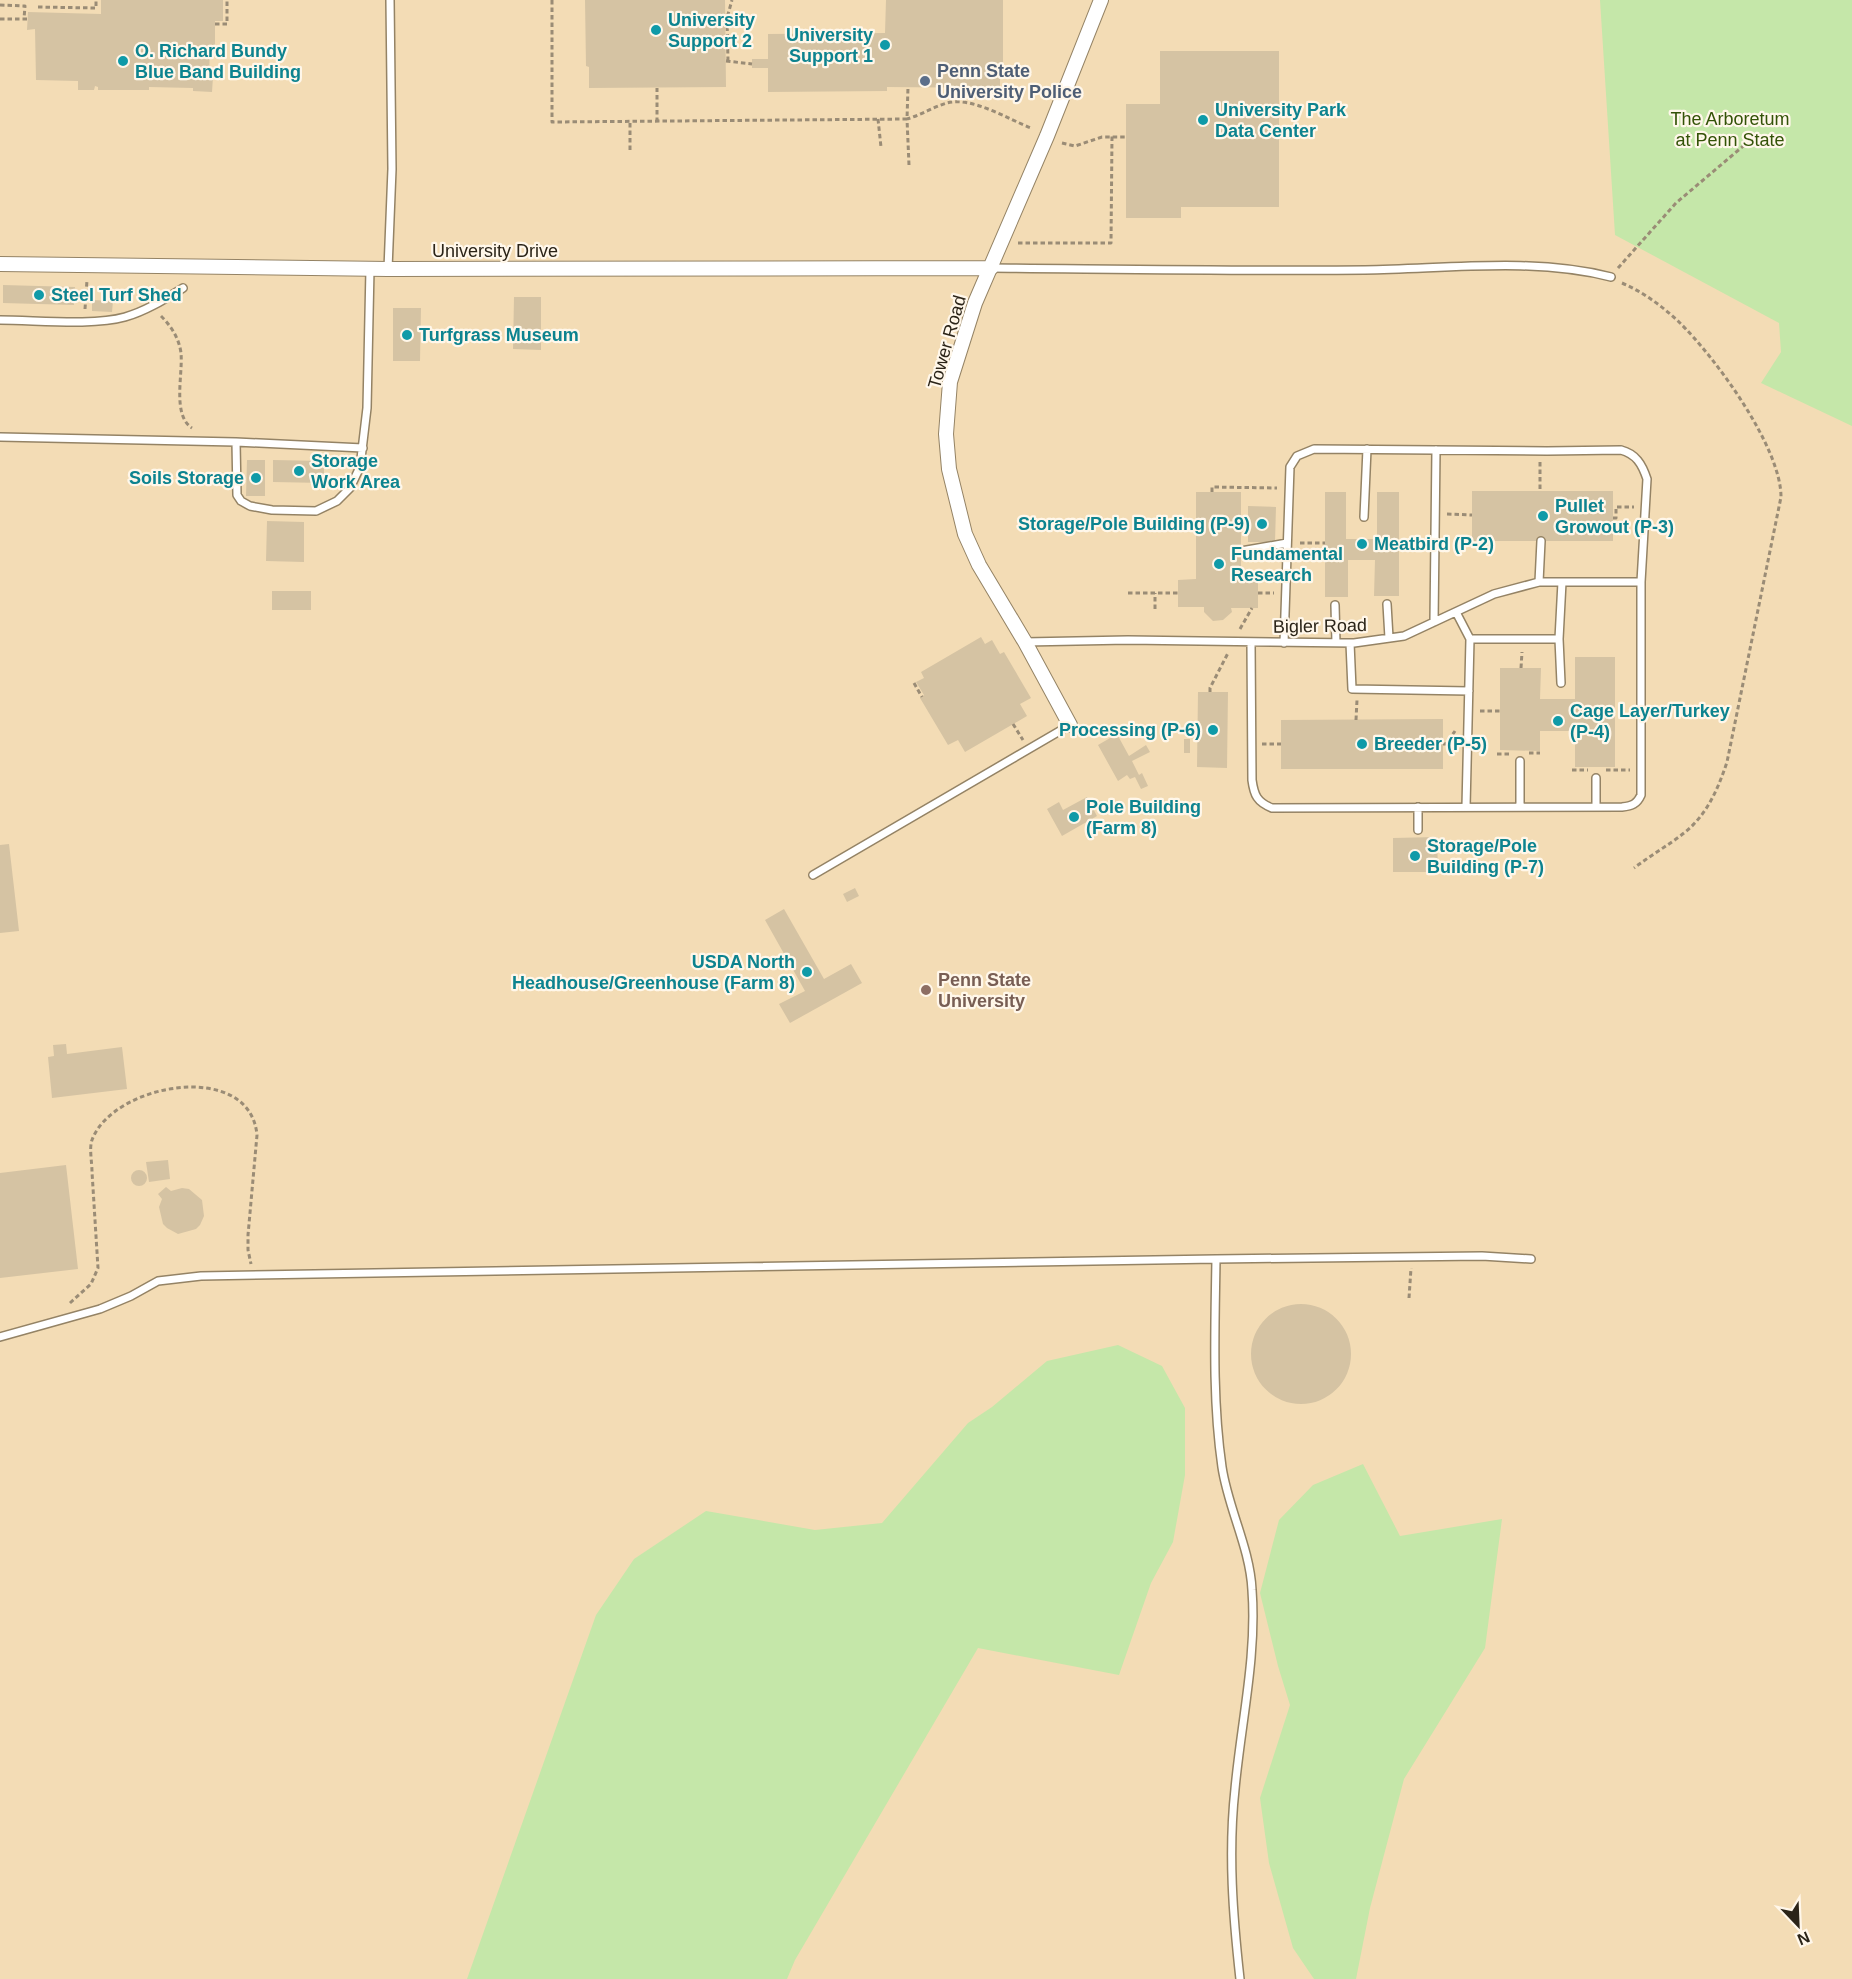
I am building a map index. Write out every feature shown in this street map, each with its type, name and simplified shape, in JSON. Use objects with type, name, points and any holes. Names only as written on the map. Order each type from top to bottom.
[{"type":"street","name":"Tower Road","points":[[1070,725],[965,534],[949,469],[946,434],[950,382],[975,303],[1047,136],[1101,0]]},
{"type":"street","name":"University Drive","points":[[0,264],[388,269],[991,268]]},
{"type":"lane","points":[[388,269],[392,169],[390,0]]},
{"type":"lane","points":[[991,268],[1260,271],[1513,266],[1588,271],[1611,277]]},
{"type":"lane","points":[[236,442],[237,495],[250,506],[272,510],[316,511],[337,501],[350,488],[360,467],[367,408],[370,268]]},
{"type":"lane","points":[[0,320],[106,321],[125,317],[152,306],[183,288]]},
{"type":"lane","points":[[0,437],[236,442],[363,448]]},
{"type":"lane","points":[[1251,643],[1252,780],[1254,793],[1262,804],[1272,808],[1631,806],[1638,801],[1641,795],[1641,582],[1647,479],[1644,469],[1637,458],[1621,450],[1314,449],[1298,456],[1290,467],[1288,488],[1284,643]]},
{"type":"lane","points":[[1364,517],[1367,449]]},
{"type":"lane","points":[[1434,622],[1436,450]]},
{"type":"lane","points":[[1539,582],[1541,541]]},
{"type":"lane","points":[[1241,551],[1287,543]]},
{"type":"lane","name":"Bigler Road","points":[[1025,642],[1128,640],[1350,644],[1404,636],[1494,594],[1539,582],[1641,582]]},
{"type":"lane","points":[[1561,683],[1559,639],[1562,582]]},
{"type":"lane","points":[[1387,604],[1389,638]]},
{"type":"lane","points":[[1335,605],[1336,643]]},
{"type":"lane","points":[[1456,612],[1470,639],[1466,807]]},
{"type":"lane","points":[[1470,639],[1559,639]]},
{"type":"lane","points":[[1350,644],[1352,689],[1469,691]]},
{"type":"lane","points":[[813,875],[1070,725]]},
{"type":"lane","points":[[1520,761],[1520,807]]},
{"type":"lane","points":[[1596,778],[1596,807]]},
{"type":"lane","points":[[1418,807],[1418,830]]},
{"type":"lane","points":[[0,1337],[100,1309],[158,1281],[201,1276],[1216,1258],[1482,1256],[1532,1259]]},
{"type":"lane","points":[[1216,1258],[1215,1387],[1222,1470],[1252,1588],[1253,1622],[1234,1790],[1231,1855],[1232,1903],[1240,1979]]},
{"type":"path","points":[[65,0],[65,7]]},
{"type":"path","points":[[38,7],[96,8],[96,0]]},
{"type":"path","points":[[215,24],[227,24],[227,0]]},
{"type":"path","points":[[552,0],[552,122],[908,119],[945,103],[956,101],[969,102],[1031,128]]},
{"type":"path","points":[[732,0],[727,18],[727,61],[752,64]]},
{"type":"path","points":[[0,5],[25,6],[26,19],[0,19]]},
{"type":"path","points":[[908,87],[909,165]]},
{"type":"path","points":[[657,88],[657,122]]},
{"type":"path","points":[[878,119],[881,147]]},
{"type":"path","points":[[630,122],[630,150]]},
{"type":"path","points":[[1018,243],[1111,243],[1112,136]]},
{"type":"path","points":[[1060,142],[1076,146],[1090,140],[1126,136]]},
{"type":"path","points":[[1634,868],[1683,834],[1698,820],[1720,783],[1758,614],[1781,497],[1781,485],[1772,455],[1763,436],[1712,360],[1678,321],[1650,298],[1611,277],[1676,203],[1748,142]]},
{"type":"path","points":[[83,321],[87,278]]},
{"type":"path","points":[[152,306],[174,331],[180,352],[181,415],[186,424],[195,430]]},
{"type":"path","points":[[1539,451],[1540,491]]},
{"type":"path","points":[[313,486],[319,486],[319,483]]},
{"type":"path","points":[[1212,492],[1212,487],[1288,488]]},
{"type":"path","points":[[1613,518],[1616,518],[1616,507],[1623,507]]},
{"type":"path","points":[[1435,514],[1472,515]]},
{"type":"path","points":[[1287,543],[1325,543]]},
{"type":"path","points":[[1400,545],[1435,543]]},
{"type":"path","points":[[1128,592],[1178,593]]},
{"type":"path","points":[[1155,593],[1155,609]]},
{"type":"path","points":[[1240,629],[1252,608]]},
{"type":"path","points":[[1521,668],[1522,639]]},
{"type":"path","points":[[1210,692],[1230,650]]},
{"type":"path","points":[[914,683],[922,697]]},
{"type":"path","points":[[1356,720],[1357,689]]},
{"type":"path","points":[[1013,724],[1028,750]]},
{"type":"path","points":[[1252,744],[1281,744]]},
{"type":"path","points":[[1497,754],[1506,754]]},
{"type":"path","points":[[1572,770],[1641,770]]},
{"type":"path","points":[[69,1303],[91,1284],[98,1268],[91,1142],[101,1122],[125,1104],[149,1094],[171,1090],[197,1088],[220,1090],[240,1100],[252,1114],[257,1135],[248,1250],[257,1276]]},
{"type":"path","points":[[1409,1298],[1412,1257]]},
{"type":"shaded area","name":"Penn State University","points":[[0,0],[1852,0],[1852,1979],[0,1979]]},
{"type":"green space","name":"The Arboretum at Penn State","points":[[1600,0],[1852,0],[1852,426],[1761,383],[1781,352],[1779,323],[1615,235]]},
{"type":"green space","points":[[1118,1345],[1162,1366],[1185,1408],[1185,1475],[1173,1542],[1151,1583],[1119,1675],[978,1648],[795,1960],[787,1979],[467,1979],[596,1615],[634,1559],[706,1511],[815,1530],[882,1523],[968,1423],[992,1407],[1047,1361]]},
{"type":"green space","points":[[1363,1464],[1400,1536],[1502,1519],[1485,1648],[1404,1779],[1370,1908],[1356,1979],[1314,1979],[1293,1948],[1269,1863],[1260,1798],[1290,1705],[1260,1593],[1279,1520],[1313,1485]]},
{"type":"building","name":"O. Richard Bundy Blue Band Building","points":[[101,0],[223,0],[223,21],[215,21],[215,45],[210,46],[209,77],[213,77],[212,92],[193,91],[193,88],[149,87],[149,90],[98,90],[95,86],[94,90],[78,90],[78,81],[36,80],[35,29],[27,30],[28,12],[101,14]]},
{"type":"building","name":"University Support 2","points":[[585,0],[725,0],[726,87],[589,88],[589,67],[586,66]]},
{"type":"building","name":"University Support 1","points":[[886,0],[1003,0],[1003,62],[1000,62],[1000,88],[887,87],[887,91],[768,92],[768,68],[752,68],[752,59],[768,59],[768,34],[885,33]]},
{"type":"building","name":"University Park Data Center","points":[[1160,51],[1279,51],[1279,207],[1181,207],[1181,218],[1126,218],[1126,104],[1160,104]]},
{"type":"building","name":"Steel Turf Shed","points":[[3,285],[75,287],[74,305],[3,303]]},
{"type":"building","points":[[514,297],[541,297],[541,350],[513,349]]},
{"type":"building","points":[[92,300],[113,301],[112,312],[92,311]]},
{"type":"building","name":"Turfgrass Museum","points":[[393,308],[421,308],[420,361],[393,361]]},
{"type":"building","name":"Soils Storage","points":[[247,460],[265,460],[265,496],[246,496]]},
{"type":"building","name":"Storage Work Area","points":[[273,460],[324,461],[324,483],[273,482]]},
{"type":"building","name":"Pullet Growout (P-3)","points":[[1472,491],[1613,491],[1613,541],[1472,541]]},
{"type":"building","name":"Fundamental Research","points":[[1196,492],[1241,492],[1241,578],[1258,578],[1258,608],[1231,608],[1232,612],[1223,620],[1213,621],[1204,612],[1204,607],[1178,607],[1178,580],[1196,579]]},
{"type":"building","name":"Meatbird (P-2)","points":[[1325,492],[1346,492],[1346,539],[1377,539],[1377,492],[1399,492],[1399,596],[1374,596],[1375,560],[1348,560],[1348,597],[1325,597]]},
{"type":"building","name":"Storage/Pole Building (P-9)","points":[[1248,506],[1276,507],[1275,542],[1248,542]]},
{"type":"building","points":[[267,521],[304,522],[304,562],[266,561]]},
{"type":"building","points":[[272,591],[311,591],[311,610],[272,610]]},
{"type":"building","points":[[981,637],[985,644],[992,640],[1000,654],[1004,652],[1031,698],[1020,704],[1027,716],[965,752],[958,740],[948,745],[920,698],[924,695],[916,682],[924,678],[921,672]]},
{"type":"building","name":"Cage Layer/Turkey (P-4)","points":[[1575,657],[1615,657],[1615,767],[1575,767],[1575,731],[1540,731],[1540,751],[1500,750],[1500,668],[1541,668],[1540,699],[1575,699]]},
{"type":"building","name":"Processing (P-6)","points":[[1198,692],[1228,692],[1227,768],[1197,767]]},
{"type":"building","name":"Breeder (P-5)","points":[[1443,719],[1443,769],[1281,769],[1281,720]]},
{"type":"building","points":[[1117,734],[1129,756],[1146,745],[1150,752],[1132,761],[1139,775],[1142,773],[1148,786],[1141,789],[1135,777],[1130,779],[1127,775],[1118,781],[1098,745]]},
{"type":"building","points":[[1184,739],[1190,739],[1190,753],[1184,753]]},
{"type":"building","name":"Pole Building (Farm 8)","points":[[1087,797],[1097,816],[1062,836],[1047,809],[1059,802],[1063,810]]},
{"type":"building","name":"Storage/Pole Building (P-7)","points":[[1437,837],[1438,872],[1393,872],[1393,838]]},
{"type":"building","points":[[9,844],[19,931],[0,933],[0,845]]},
{"type":"building","points":[[855,888],[859,896],[847,902],[843,894]]},
{"type":"building","name":"USDA North Headhouse/Greenhouse (Farm 8)","points":[[784,909],[824,979],[851,964],[862,983],[790,1023],[779,1004],[805,991],[765,920]]},
{"type":"building","points":[[66,1044],[67,1054],[122,1047],[127,1089],[52,1098],[48,1057],[54,1056],[53,1045]]},
{"type":"building","points":[[168,1160],[170,1179],[149,1182],[146,1162]]},
{"type":"building","points":[[66,1165],[78,1269],[0,1278],[0,1173]]},
{"type":"building","points":[[139,1170],[145,1172],[147,1178],[145,1184],[139,1186],[133,1184],[131,1178],[133,1172]]},
{"type":"building","points":[[166,1187],[171,1191],[189,1189],[202,1200],[204,1216],[196,1229],[178,1234],[163,1224],[159,1207],[162,1199],[158,1194]]},
{"type":"building","points":[[1301,1304],[1320,1308],[1336,1319],[1347,1335],[1351,1354],[1347,1373],[1336,1389],[1320,1400],[1301,1404],[1282,1400],[1266,1389],[1255,1373],[1251,1354],[1255,1335],[1266,1319],[1282,1308]]},
{"type":"place","name":"University Support 2","points":[[656,30]]},
{"type":"place","name":"University Support 1","points":[[885,45]]},
{"type":"place","name":"O. Richard Bundy Blue Band Building","points":[[123,61]]},
{"type":"place","name":"Penn State University Police","points":[[925,81]]},
{"type":"place","name":"University Park Data Center","points":[[1203,120]]},
{"type":"place","name":"Steel Turf Shed","points":[[39,295]]},
{"type":"place","name":"Turfgrass Museum","points":[[407,335]]},
{"type":"place","name":"Storage Work Area","points":[[299,471]]},
{"type":"place","name":"Soils Storage","points":[[256,478]]},
{"type":"place","name":"Pullet Growout (P-3)","points":[[1543,516]]},
{"type":"place","name":"Storage/Pole Building (P-9)","points":[[1262,524]]},
{"type":"place","name":"Meatbird (P-2)","points":[[1362,544]]},
{"type":"place","name":"Fundamental Research","points":[[1219,564]]},
{"type":"place","name":"Cage Layer/Turkey (P-4)","points":[[1558,721]]},
{"type":"place","name":"Processing (P-6)","points":[[1213,730]]},
{"type":"place","name":"Breeder (P-5)","points":[[1362,744]]},
{"type":"place","name":"Pole Building (Farm 8)","points":[[1074,817]]},
{"type":"place","name":"Storage/Pole Building (P-7)","points":[[1415,856]]},
{"type":"place","name":"USDA North Headhouse/Greenhouse (Farm 8)","points":[[807,972]]},
{"type":"place","name":"Penn State University","points":[[926,990]]}]
